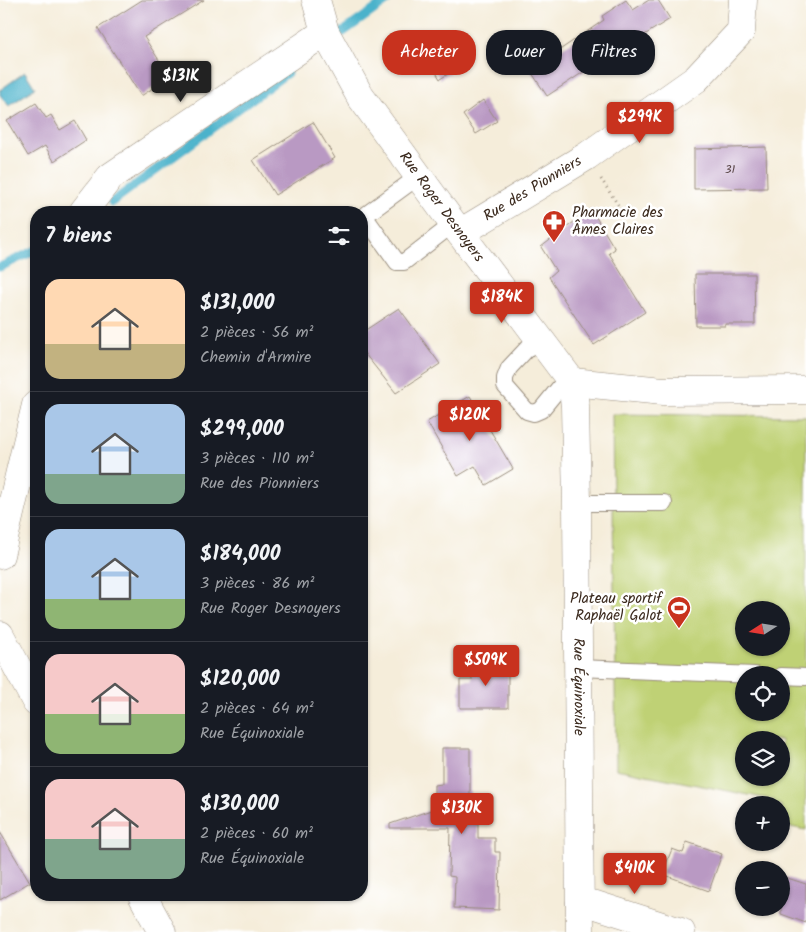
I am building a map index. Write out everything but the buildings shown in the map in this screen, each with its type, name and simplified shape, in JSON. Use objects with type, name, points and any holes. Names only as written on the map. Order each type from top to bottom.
[{"type":"street","name":"Rue Roger Desnoyers","points":[[316,0],[325,32],[360,96],[570,379]]},
{"type":"street","name":"Rue des Pionniers","points":[[457,228],[587,156],[696,78],[741,31],[744,0]]},
{"type":"street","points":[[88,206],[110,176],[325,32]]},
{"type":"street","points":[[570,379],[663,391],[806,390]]},
{"type":"street","name":"Rue Équinoxiale","points":[[570,379],[575,406],[577,503],[580,932]]},
{"type":"street","points":[[0,555],[30,430]]},
{"type":"street","points":[[0,635],[30,691]]},
{"type":"street","points":[[145,901],[162,932]]},
{"type":"street","points":[[580,902],[596,905],[680,932]]},
{"type":"lane","points":[[368,213],[419,176]]},
{"type":"lane","points":[[368,221],[397,262],[404,262],[457,228]]},
{"type":"lane","points":[[538,338],[509,368],[504,378],[505,386],[527,411],[534,413],[541,410],[570,379]]},
{"type":"lane","points":[[577,503],[664,503]]},
{"type":"lane","points":[[578,668],[735,674]]},
{"type":"lane","points":[[790,676],[806,677]]},
{"type":"path","points":[[587,156],[624,214]]},
{"type":"green space","name":"Plateau sportif Raphaël Galot","points":[[612,414],[806,416],[806,830],[790,827],[790,796],[754,796],[616,769]]},
{"type":"water","points":[[25,72],[35,88],[9,106],[0,95],[0,90]]},
{"type":"waterway","points":[[343,32],[388,0]]},
{"type":"waterway","points":[[112,202],[287,73]]},
{"type":"waterway","points":[[0,267],[30,253]]},
{"type":"place","name":"Pharmacie des Âmes Claires","points":[[554,243]]},
{"type":"place","name":"Plateau sportif Raphaël Galot","points":[[679,629]]}]
